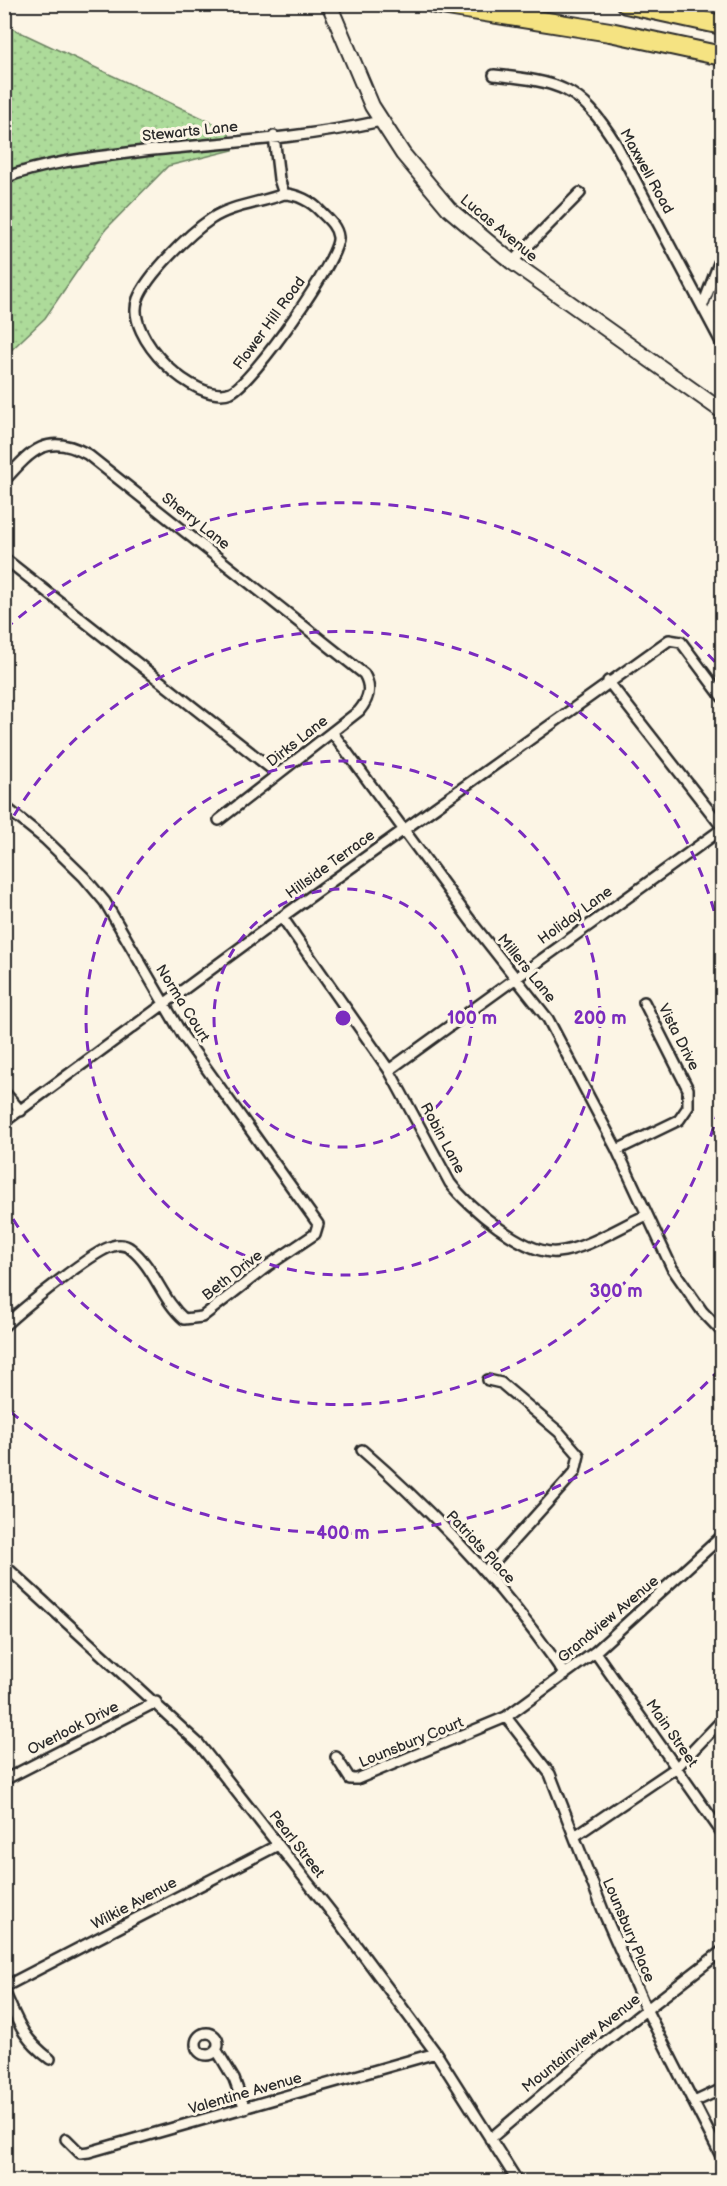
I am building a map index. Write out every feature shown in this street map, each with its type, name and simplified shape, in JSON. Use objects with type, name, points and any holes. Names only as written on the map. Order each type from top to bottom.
[{"type":"highway","points":[[435,4],[610,32],[723,56]]},
{"type":"highway","points":[[626,4],[723,25]]},
{"type":"street","name":"Lucas Avenue","points":[[329,4],[381,121],[419,176],[449,209],[512,262],[723,411]]},
{"type":"street","name":"Maxwell Road","points":[[494,75],[553,83],[566,89],[598,114],[723,344]]},
{"type":"street","name":"Stewarts Lane","points":[[4,178],[46,165],[80,159],[381,121]]},
{"type":"street","points":[[274,136],[279,179],[284,194]]},
{"type":"street","points":[[512,262],[580,193]]},
{"type":"street","name":"Flower Hill Road","points":[[284,194],[300,197],[317,208],[334,225],[338,237],[335,252],[298,312],[250,377],[230,392],[214,393],[200,388],[183,377],[152,350],[143,338],[135,315],[143,289],[212,218],[284,194]]},
{"type":"street","points":[[702,305],[723,255]]},
{"type":"street","points":[[709,319],[719,302],[723,280]]},
{"type":"street","points":[[709,319],[723,318]]},
{"type":"street","name":"Sherry Lane","points":[[4,481],[22,461],[43,447],[53,443],[71,445],[87,454],[364,674]]},
{"type":"street","points":[[4,558],[278,774]]},
{"type":"street","name":"Hillside Terrace","points":[[4,1122],[282,917],[669,639],[677,639],[688,650],[723,697]]},
{"type":"street","name":"Dirks Lane","points":[[219,820],[367,702],[370,692],[364,674]]},
{"type":"street","points":[[608,681],[723,828]]},
{"type":"street","name":"Millers Lane","points":[[332,732],[514,977],[548,1019],[617,1150],[672,1268],[702,1311],[723,1332]]},
{"type":"street","name":"Norma Court","points":[[4,806],[45,839],[98,893],[183,1036],[309,1208],[318,1224],[317,1230]]},
{"type":"street","name":"Holiday Lane","points":[[389,1070],[514,977],[723,828]]},
{"type":"street","name":"Robin Lane","points":[[282,917],[389,1070],[450,1184],[463,1200],[524,1243],[550,1252],[565,1250],[646,1215]]},
{"type":"street","name":"Vista Drive","points":[[617,1150],[679,1120],[688,1107],[688,1089],[644,1002]]},
{"type":"street","points":[[4,1092],[21,1111]]},
{"type":"street","name":"Beth Drive","points":[[4,1326],[84,1263],[115,1245],[133,1250],[151,1272],[176,1312],[184,1319],[202,1317],[317,1230]]},
{"type":"street","points":[[486,1570],[574,1472],[579,1455],[559,1432],[501,1383],[488,1380]]},
{"type":"street","name":"Patriots Place","points":[[362,1450],[404,1488],[486,1570],[566,1675]]},
{"type":"street","name":"Grandview Avenue","points":[[506,1717],[595,1652],[723,1536]]},
{"type":"street","name":"Pearl Street","points":[[4,1565],[200,1744],[336,1917],[436,2053],[518,2181]]},
{"type":"street","name":"Main Street","points":[[595,1652],[723,1833]]},
{"type":"street","name":"Overlook Drive","points":[[4,1780],[156,1702]]},
{"type":"street","name":"Lounsbury Court","points":[[336,1757],[350,1779],[357,1779],[506,1717]]},
{"type":"street","name":"Lounsbury Place","points":[[506,1717],[550,1774],[646,2009],[723,2158]]},
{"type":"street","points":[[575,1836],[677,1767],[723,1720]]},
{"type":"street","name":"Wilkie Avenue","points":[[4,1989],[278,1845]]},
{"type":"street","name":"Mountainview Avenue","points":[[490,2139],[646,2009],[723,1951]]},
{"type":"street","points":[[4,1989],[25,2037],[50,2059]]},
{"type":"street","points":[[216,2049],[234,2079],[245,2109]]},
{"type":"street","name":"Valentine Avenue","points":[[66,2139],[80,2152],[89,2152],[436,2053]]},
{"type":"street","points":[[694,2102],[723,2089]]},
{"type":"green space","points":[[5,25],[228,130],[233,150],[168,166],[106,229],[45,318],[5,356]]}]
